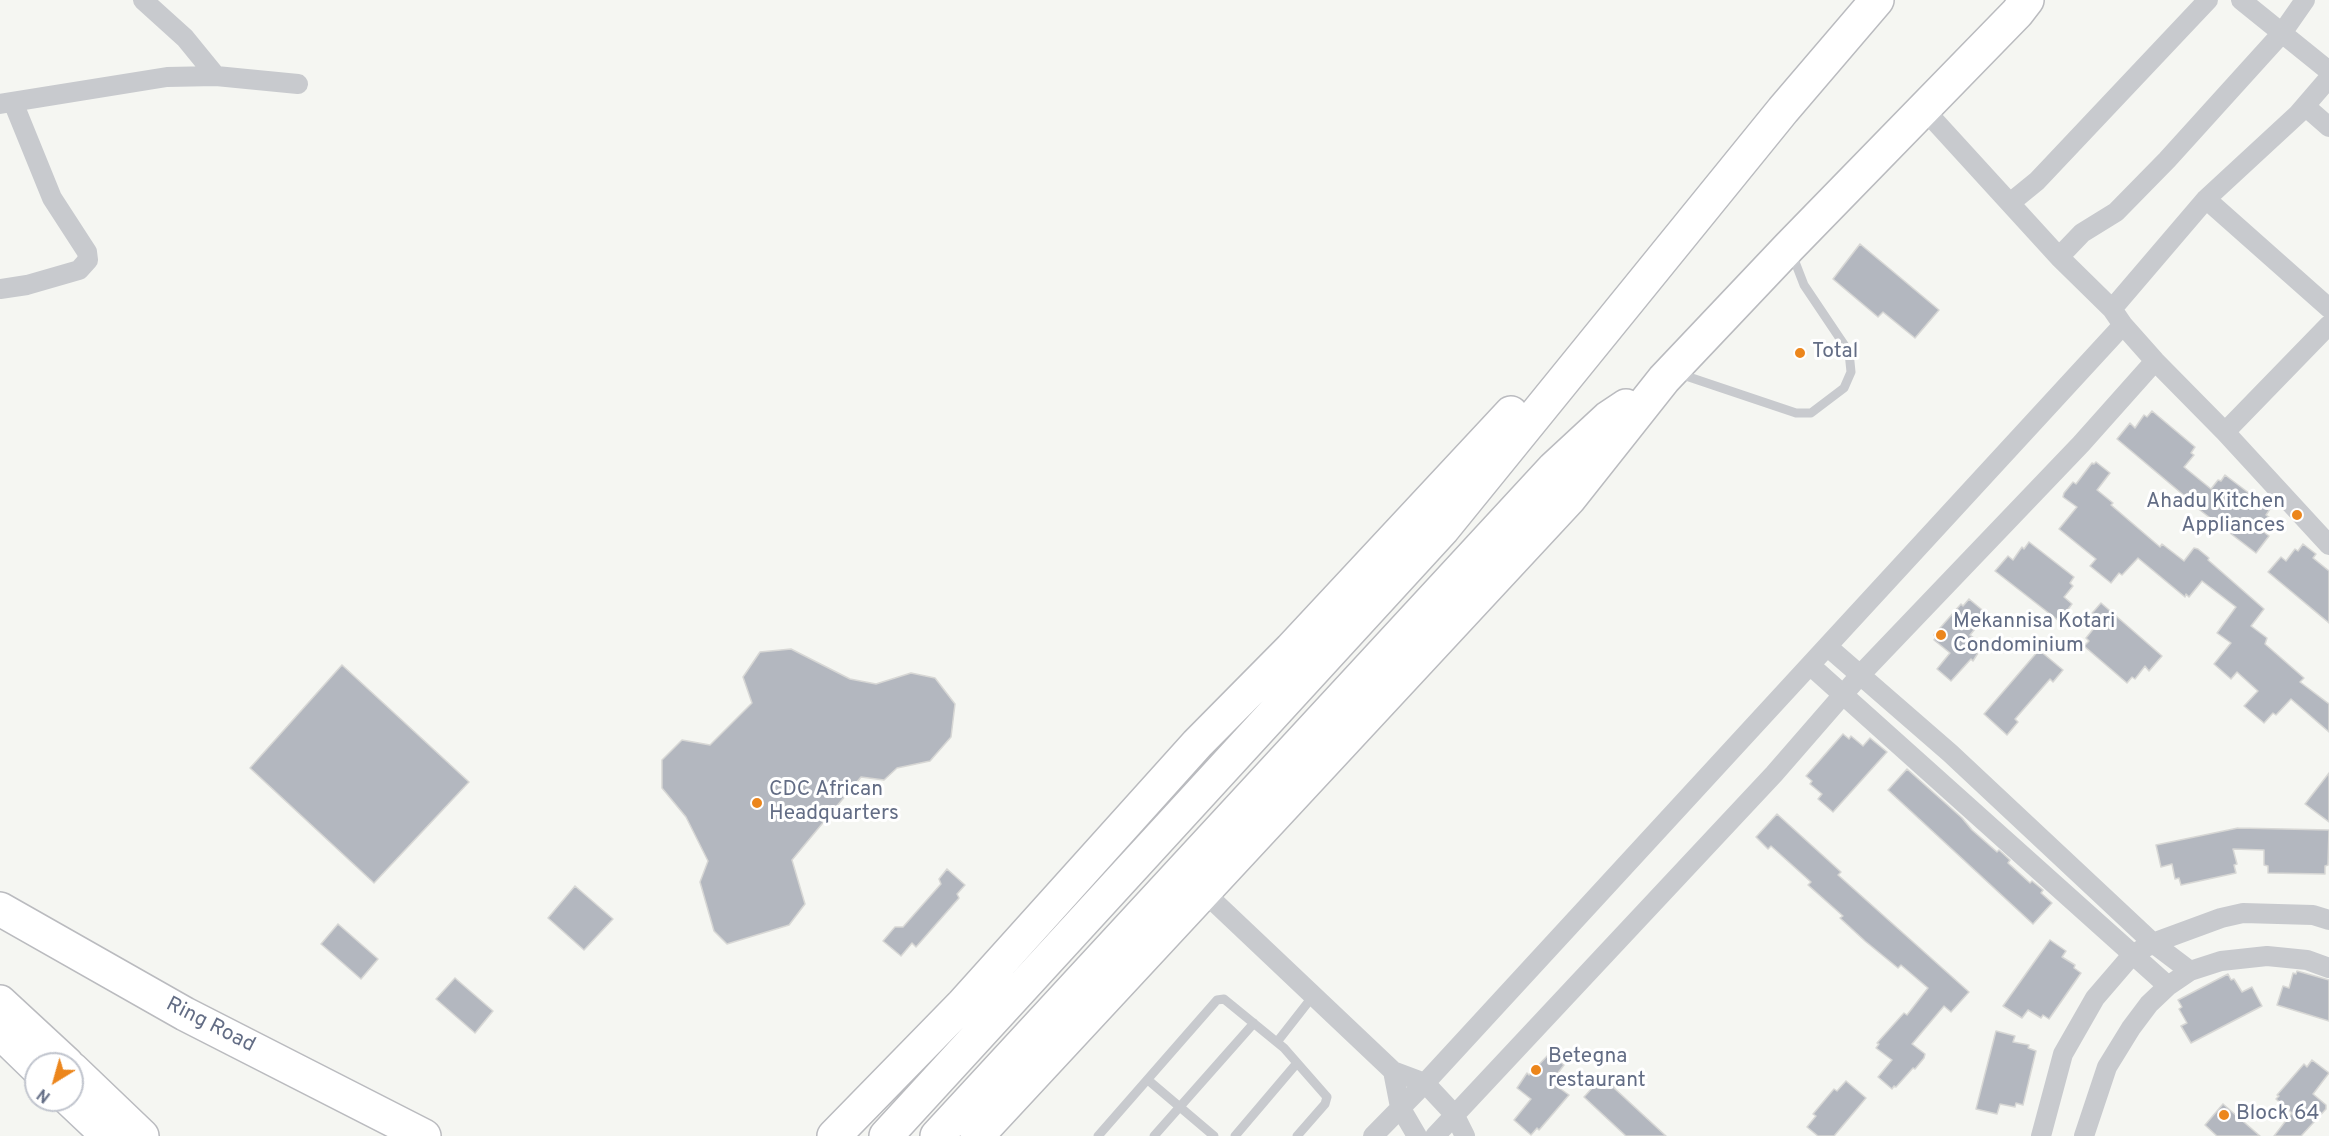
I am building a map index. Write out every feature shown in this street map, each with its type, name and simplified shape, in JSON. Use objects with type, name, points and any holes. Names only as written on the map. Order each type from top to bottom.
[{"type":"highway","points":[[834,1136],[963,1004],[1197,744],[1291,649],[1461,465],[1484,444],[1783,110],[1877,0]]},
{"type":"highway","points":[[977,1136],[1569,499],[1668,375],[1922,107],[2017,13],[2027,0]]},
{"type":"highway","points":[[886,1136],[1443,529],[1783,110]]},
{"type":"highway","points":[[938,1136],[1554,468],[1608,418],[1668,375]]},
{"type":"highway","name":"Ring Road","points":[[0,909],[185,1014],[424,1136]]},
{"type":"highway","points":[[0,1002],[54,1052]]},
{"type":"highway","points":[[84,1080],[142,1136]]},
{"type":"main road","points":[[0,1034],[24,1057]]},
{"type":"main road","points":[[81,1112],[106,1136]]},
{"type":"street","points":[[143,0],[185,38],[216,76]]},
{"type":"street","points":[[2010,203],[2037,181],[2208,0]]},
{"type":"street","points":[[2241,0],[2329,71]]},
{"type":"street","points":[[2059,257],[2082,233],[2116,212],[2282,33],[2305,0]]},
{"type":"street","points":[[0,289],[27,285],[79,270],[88,260],[83,244],[52,198],[6,103],[167,77],[216,76],[298,84]]},
{"type":"street","points":[[1373,1136],[1425,1083],[1828,647],[2118,317],[2205,200],[2305,106],[2329,78]]},
{"type":"street","points":[[2305,106],[2329,127]]},
{"type":"street","points":[[1922,107],[2059,257],[2118,317],[2155,361],[2326,535]]},
{"type":"street","points":[[2205,200],[2329,308]]},
{"type":"street","points":[[2225,432],[2326,335]]},
{"type":"street","points":[[1435,1136],[1752,797],[1861,674],[2081,444],[2155,361]]},
{"type":"street","points":[[1828,647],[1958,761],[2152,943],[2190,971]]},
{"type":"street","points":[[1811,666],[2168,986]]},
{"type":"street","points":[[1205,893],[1393,1071],[1425,1083],[1454,1114],[1464,1136]]},
{"type":"street","points":[[2041,1136],[2063,1054],[2095,998],[2132,955],[2152,943],[2221,918],[2243,913],[2313,915],[2329,920]]},
{"type":"street","points":[[2084,1136],[2107,1068],[2131,1028],[2149,1004],[2168,986],[2190,971],[2222,961],[2267,956],[2307,960],[2329,968]]},
{"type":"street","points":[[1393,1071],[1400,1107],[1417,1136]]},
{"type":"lane","points":[[1668,375],[1796,413],[1811,413],[1844,388],[1851,372],[1849,352],[1804,285],[1789,247]]},
{"type":"lane","points":[[1277,1042],[1313,996]]},
{"type":"lane","points":[[1098,1136],[1217,1000],[1224,999],[1277,1042],[1327,1097],[1325,1104],[1297,1136]]},
{"type":"lane","points":[[1154,1136],[1254,1023]]},
{"type":"lane","points":[[1235,1136],[1297,1063]]},
{"type":"lane","points":[[1148,1080],[1214,1136]]},
{"type":"building","points":[[1860,244],[1939,310],[1915,338],[1883,312],[1878,317],[1833,279]]},
{"type":"building","points":[[2152,411],[2195,447],[2191,453],[2194,455],[2184,467],[2211,489],[2225,475],[2270,509],[2266,515],[2269,517],[2260,529],[2269,536],[2256,553],[2192,504],[2117,439],[2130,423],[2135,428],[2144,415],[2147,417]]},
{"type":"building","points":[[2096,462],[2110,473],[2097,490],[2113,503],[2111,505],[2160,547],[2162,544],[2184,561],[2194,548],[2198,549],[2264,609],[2251,626],[2267,638],[2265,644],[2304,678],[2300,682],[2329,704],[2329,732],[2291,699],[2276,715],[2273,713],[2264,723],[2244,706],[2258,691],[2237,672],[2231,679],[2214,664],[2231,643],[2217,633],[2236,607],[2202,581],[2189,597],[2186,594],[2185,597],[2138,558],[2122,575],[2119,573],[2111,583],[2090,566],[2096,559],[2059,529],[2077,507],[2063,497],[2064,493],[2073,482],[2076,484],[2092,463]]},
{"type":"building","points":[[2029,542],[2074,577],[2070,583],[2073,586],[2064,597],[2072,604],[2059,621],[1995,571],[2008,556],[2013,560],[2022,547],[2024,549]]},
{"type":"building","points":[[2303,544],[2316,554],[2313,558],[2329,571],[2329,623],[2268,572],[2281,557],[2286,561],[2295,549],[2298,551]]},
{"type":"building","points":[[1969,599],[1987,614],[1970,635],[1983,645],[1973,661],[1971,659],[1951,681],[1937,669],[1950,653],[1934,640],[1936,637],[1934,635],[1961,604],[1963,606]]},
{"type":"building","points":[[2101,603],[2162,656],[2149,671],[2145,666],[2135,679],[2132,677],[2127,683],[2084,646],[2089,641],[2086,638],[2095,627],[2087,619]]},
{"type":"building","name":"CDC African Headquarters","points":[[791,649],[850,679],[876,684],[911,673],[935,678],[955,704],[951,737],[930,761],[897,768],[884,780],[861,777],[792,860],[805,904],[789,925],[727,944],[714,931],[700,882],[708,861],[686,817],[662,788],[662,760],[682,740],[710,745],[752,703],[743,677],[760,652]]},
{"type":"building","points":[[2039,650],[2063,670],[2053,682],[2050,679],[2015,719],[2018,722],[2007,735],[1984,714]]},
{"type":"building","points":[[342,665],[469,782],[374,883],[250,768]]},
{"type":"building","points":[[1843,734],[1849,739],[1851,736],[1863,746],[1870,738],[1887,752],[1833,812],[1818,799],[1822,794],[1810,784],[1812,781],[1806,776]]},
{"type":"building","points":[[1907,769],[1962,818],[1972,830],[2010,860],[2008,863],[2030,883],[2032,881],[2043,890],[2041,893],[2052,903],[2033,924],[1888,790]]},
{"type":"building","points":[[2329,773],[2329,822],[2305,804]]},
{"type":"building","points":[[1777,814],[1841,872],[1838,875],[1969,992],[1951,1012],[1944,1006],[1912,1044],[1925,1054],[1924,1058],[1892,1089],[1878,1077],[1892,1060],[1876,1048],[1879,1044],[1877,1043],[1904,1013],[1907,1015],[1928,988],[1901,965],[1898,968],[1865,941],[1840,918],[1843,916],[1808,885],[1811,882],[1771,846],[1768,849],[1756,837]]},
{"type":"building","points":[[2238,828],[2329,830],[2328,865],[2325,866],[2325,874],[2268,873],[2268,866],[2264,865],[2264,850],[2233,849],[2237,864],[2234,865],[2236,873],[2181,885],[2179,878],[2175,879],[2172,864],[2161,867],[2156,845]]},
{"type":"building","points":[[947,869],[965,885],[957,894],[959,898],[916,947],[912,943],[901,956],[883,941],[895,927],[903,927],[941,884],[939,879]]},
{"type":"building","points":[[575,886],[613,919],[584,950],[548,918]]},
{"type":"building","points":[[338,924],[378,959],[361,979],[321,944]]},
{"type":"building","points":[[2050,940],[2066,951],[2062,957],[2075,965],[2074,968],[2081,973],[2049,1019],[2043,1015],[2041,1018],[2028,1010],[2022,1018],[2003,1006]]},
{"type":"building","points":[[2297,971],[2329,980],[2329,1021],[2277,1005],[2283,986],[2289,988],[2293,973],[2296,974]]},
{"type":"building","points":[[2228,974],[2242,992],[2252,987],[2262,1006],[2191,1043],[2181,1026],[2187,1023],[2179,1009],[2182,1007],[2178,1000]]},
{"type":"building","points":[[455,978],[493,1011],[475,1033],[436,999]]},
{"type":"building","points":[[1996,1031],[2015,1036],[2013,1042],[2029,1045],[2028,1048],[2036,1051],[2023,1105],[2016,1103],[2015,1107],[2000,1104],[1997,1114],[1976,1109]]},
{"type":"building","points":[[1550,1053],[1564,1065],[1551,1082],[1569,1095],[1539,1130],[1537,1128],[1531,1135],[1514,1120],[1531,1099],[1517,1088],[1527,1073],[1529,1075]]},
{"type":"building","points":[[2312,1060],[2329,1073],[2313,1094],[2326,1105],[2326,1109],[2301,1136],[2274,1136],[2292,1113],[2276,1099],[2279,1096],[2277,1095],[2304,1064],[2307,1067]]},
{"type":"building","points":[[1605,1074],[1617,1085],[1614,1088],[1666,1136],[1626,1136],[1584,1097]]},
{"type":"building","points":[[1846,1081],[1866,1098],[1834,1136],[1818,1136],[1807,1127],[1816,1116],[1813,1114],[1834,1089],[1837,1091]]},
{"type":"building","name":"Block 64","points":[[2223,1104],[2260,1136],[2217,1136],[2205,1125]]},
{"type":"place","name":"Total","points":[[1800,353]]},
{"type":"place","name":"Ahadu Kitchen Appliances","points":[[2297,515]]},
{"type":"place","name":"Mekannisa Kotari Condominium","points":[[1941,635]]},
{"type":"place","name":"CDC African Headquarters","points":[[757,803]]},
{"type":"place","name":"Betegna restaurant","points":[[1536,1070]]},
{"type":"place","name":"Block 64","points":[[2224,1115]]}]
